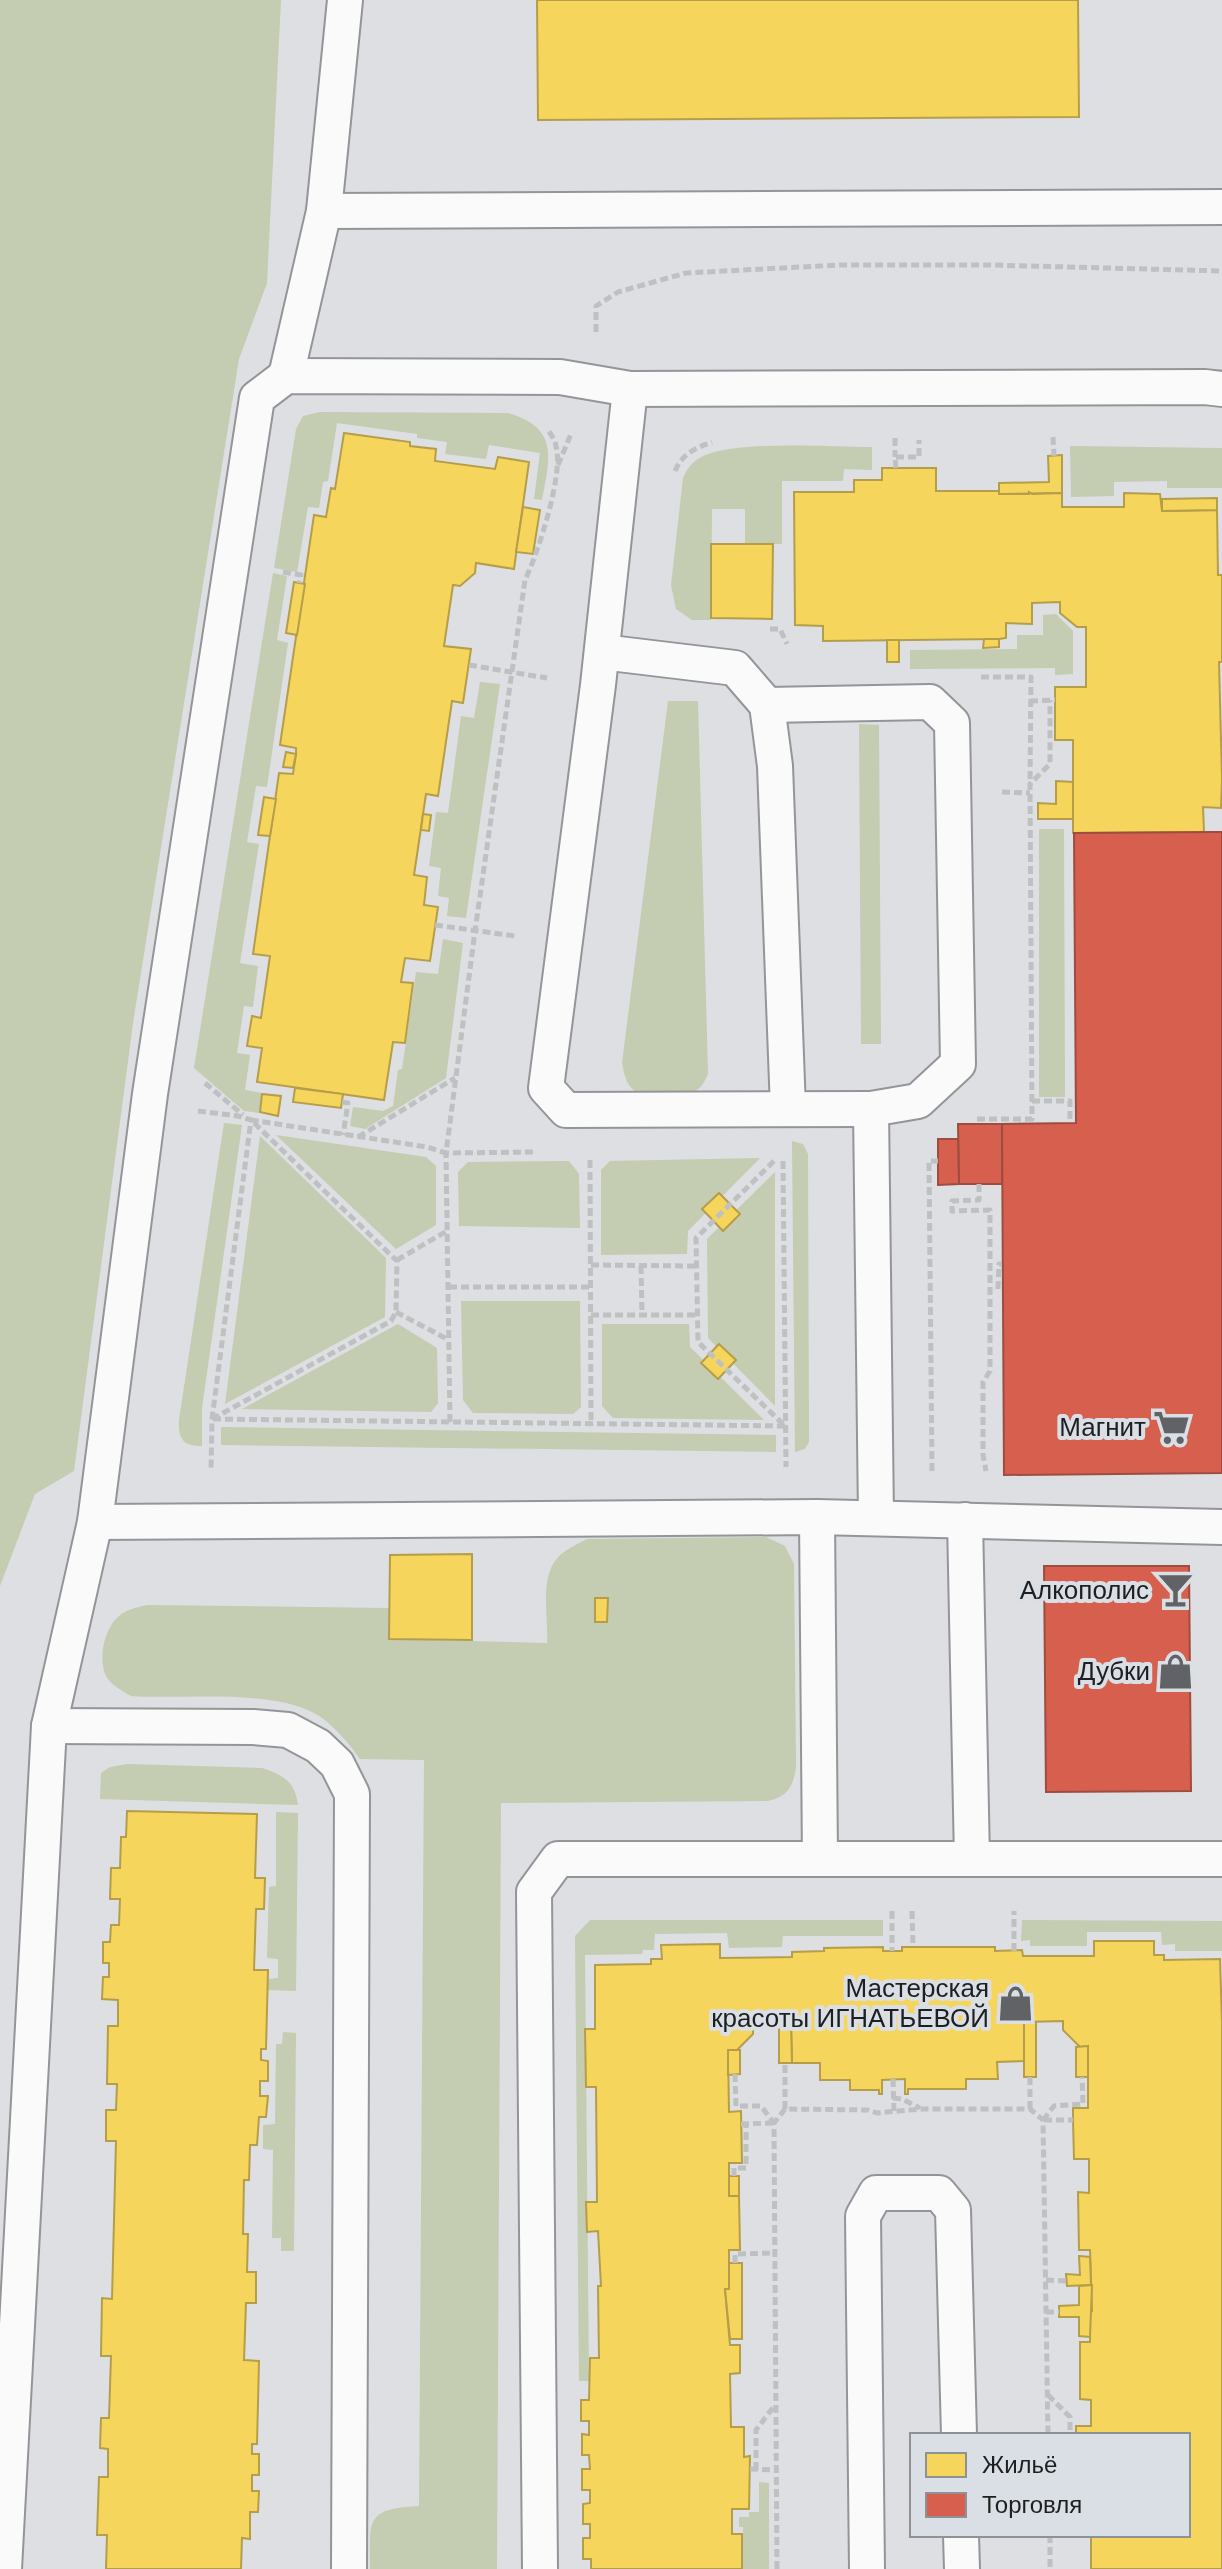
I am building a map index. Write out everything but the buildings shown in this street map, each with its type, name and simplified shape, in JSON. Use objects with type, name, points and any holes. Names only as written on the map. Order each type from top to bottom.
[{"type":"lane","points":[[286,376],[324,211],[345,0]]},
{"type":"lane","points":[[324,211],[1222,207]]},
{"type":"lane","points":[[4,2569],[49,1726],[95,1522],[150,1094],[257,398],[286,376],[560,377],[616,386],[1222,389]]},
{"type":"lane","points":[[616,386],[602,652],[546,1088],[566,1110],[871,1109],[918,1101],[958,1064],[952,723],[930,702],[767,705]]},
{"type":"lane","points":[[602,652],[735,668],[767,705],[775,766],[788,1109]]},
{"type":"lane","points":[[871,1109],[876,1518]]},
{"type":"lane","points":[[95,1522],[817,1517],[1222,1527]]},
{"type":"lane","points":[[817,1517],[820,1859]]},
{"type":"lane","points":[[965,1520],[972,1859]]},
{"type":"lane","points":[[49,1726],[253,1727],[288,1730],[318,1746],[337,1764],[352,1794],[349,2569]]},
{"type":"lane","points":[[540,2569],[534,1892],[558,1859],[1222,1859]]},
{"type":"lane","points":[[867,2569],[863,2216],[876,2193],[939,2193],[953,2210],[959,2433]]},
{"type":"lane","points":[[961,2537],[962,2569]]},
{"type":"path","points":[[616,386],[595,355],[596,306],[618,292],[686,273],[885,265],[1222,271]]},
{"type":"path","points":[[450,1422],[446,1153],[525,580],[538,554],[557,469],[557,447],[544,425]]},
{"type":"path","points":[[1053,434],[1054,456]]},
{"type":"path","points":[[894,435],[895,457]]},
{"type":"path","points":[[672,478],[679,461],[693,449],[718,439]]},
{"type":"path","points":[[279,572],[301,575],[299,583]]},
{"type":"path","points":[[765,629],[780,629],[792,657]]},
{"type":"path","points":[[469,665],[555,680]]},
{"type":"path","points":[[968,1119],[1032,1119],[1034,812],[1030,784],[1050,764],[1053,700],[1030,701]]},
{"type":"path","points":[[435,925],[524,937]]},
{"type":"path","points":[[358,1137],[456,1077]]},
{"type":"path","points":[[200,1079],[251,1120],[397,1261],[396,1312],[391,1321],[212,1419]]},
{"type":"path","points":[[1032,1101],[1070,1101],[1070,1123]]},
{"type":"path","points":[[342,1102],[348,1103],[343,1135]]},
{"type":"path","points":[[190,1110],[427,1147],[446,1153],[542,1151]]},
{"type":"path","points":[[211,1523],[212,1419],[251,1120]]},
{"type":"path","points":[[929,1150],[932,1478]]},
{"type":"path","points":[[590,1151],[591,1425]]},
{"type":"path","points":[[212,1419],[786,1426],[698,1342],[696,1266],[696,1238],[783,1152]]},
{"type":"path","points":[[929,1161],[938,1161]]},
{"type":"path","points":[[979,1184],[979,1200],[952,1201],[952,1211],[990,1210],[990,1371],[983,1382],[983,1455],[989,1481]]},
{"type":"path","points":[[397,1261],[448,1231]]},
{"type":"path","points":[[998,1289],[999,1264],[1002,1264]]},
{"type":"path","points":[[591,1265],[696,1266]]},
{"type":"path","points":[[641,1266],[642,1315]]},
{"type":"path","points":[[449,1287],[591,1287]]},
{"type":"path","points":[[396,1312],[449,1340]]},
{"type":"path","points":[[591,1315],[697,1315]]},
{"type":"path","points":[[876,1911],[927,1911]]},
{"type":"path","points":[[892,1911],[892,1951]]},
{"type":"path","points":[[912,1911],[913,1947]]},
{"type":"path","points":[[999,1911],[1029,1911]]},
{"type":"path","points":[[1014,1911],[1014,1951]]},
{"type":"path","points":[[785,2062],[785,2109]]},
{"type":"path","points":[[734,2176],[734,2168],[746,2168],[744,2124],[774,2123],[761,2106],[736,2106],[735,2074]]},
{"type":"path","points":[[1030,2077],[1030,2109]]},
{"type":"path","points":[[1073,2120],[1043,2120],[1054,2106],[1083,2104],[1082,2077]]},
{"type":"path","points":[[893,2079],[894,2112]]},
{"type":"path","points":[[893,2098],[921,2109]]},
{"type":"path","points":[[735,2263],[735,2254],[775,2253]]},
{"type":"path","points":[[1046,2280],[1067,2281]]},
{"type":"path","points":[[1046,2312],[1059,2312]]},
{"type":"path","points":[[1048,2395],[1070,2417],[1070,2433]]},
{"type":"path","points":[[776,2404],[756,2430],[753,2470],[777,2470]]},
{"type":"path","points":[[1050,2537],[1050,2569]]},
{"type":"green space","points":[[0,0],[281,0],[267,283],[239,359],[133,1023],[74,1471],[35,1494],[0,1586]]},
{"type":"green space","points":[[320,412],[508,413],[524,419],[536,427],[547,446],[542,500],[534,499],[540,453],[489,445],[486,459],[445,454],[447,442],[417,438],[417,434],[337,423],[328,481],[323,482],[319,508],[308,507],[297,572],[274,568],[296,429],[303,416]]},
{"type":"green space","points":[[755,446],[872,447],[872,470],[844,469],[843,481],[782,481],[782,544],[745,544],[745,509],[712,509],[711,620],[692,620],[676,609],[671,585],[683,478],[695,461],[712,453]]},
{"type":"green space","points":[[1070,446],[1222,448],[1222,488],[1167,488],[1167,481],[1114,482],[1114,496],[1071,497]]},
{"type":"green space","points":[[273,573],[287,576],[277,640],[288,643],[267,787],[256,786],[247,842],[259,844],[240,963],[258,966],[253,1007],[244,1006],[237,1053],[250,1055],[245,1090],[262,1093],[259,1113],[244,1111],[194,1068]]},
{"type":"green space","points":[[1056,614],[1073,631],[1073,674],[1055,675],[1055,668],[910,669],[910,650],[1017,649],[1017,635],[1043,635],[1043,615]]},
{"type":"green space","points":[[480,682],[500,684],[466,918],[447,916],[449,898],[438,896],[441,868],[429,866],[436,812],[448,813],[461,716],[474,718]]},
{"type":"green space","points":[[668,701],[698,701],[708,1074],[701,1086],[692,1092],[657,1096],[635,1091],[626,1078],[622,1063]]},
{"type":"green space","points":[[859,724],[879,725],[881,1044],[861,1044]]},
{"type":"green space","points":[[1039,829],[1064,829],[1065,1097],[1039,1097]]},
{"type":"green space","points":[[443,939],[463,943],[446,1078],[365,1129],[350,1126],[353,1107],[383,1111],[393,1106],[398,1070],[402,1069],[416,972],[438,974]]},
{"type":"green space","points":[[224,1123],[242,1125],[202,1408],[202,1446],[196,1446],[183,1440],[179,1420]]},
{"type":"green space","points":[[276,1135],[426,1157],[436,1166],[436,1225],[396,1249]]},
{"type":"green space","points":[[260,1136],[386,1258],[385,1317],[225,1404]]},
{"type":"green space","points":[[792,1141],[803,1144],[808,1154],[809,1442],[805,1449],[795,1452]]},
{"type":"green space","points":[[760,1158],[688,1231],[687,1254],[601,1255],[601,1170],[610,1161]]},
{"type":"green space","points":[[569,1161],[579,1174],[580,1228],[459,1226],[458,1172],[468,1162]]},
{"type":"green space","points":[[775,1172],[775,1406],[708,1338],[707,1239]]},
{"type":"green space","points":[[461,1301],[580,1301],[581,1407],[573,1414],[473,1413],[463,1400]]},
{"type":"green space","points":[[398,1324],[437,1348],[438,1403],[431,1412],[242,1409]]},
{"type":"green space","points":[[602,1324],[689,1324],[690,1347],[764,1420],[613,1418],[602,1406]]},
{"type":"green space","points":[[221,1427],[776,1435],[776,1452],[221,1445]]},
{"type":"green space","points":[[766,1537],[785,1546],[794,1564],[796,1766],[792,1784],[785,1793],[768,1801],[501,1803],[497,2569],[370,2569],[370,2538],[374,2520],[389,2510],[419,2506],[424,1760],[360,1759],[322,1718],[304,1708],[281,1702],[257,1698],[131,1696],[106,1676],[103,1653],[106,1636],[121,1614],[147,1605],[389,1608],[390,1639],[547,1643],[546,1594],[550,1570],[564,1552],[587,1539]]},
{"type":"green space","points":[[127,1764],[262,1768],[287,1780],[298,1805],[100,1799],[101,1773],[110,1767]]},
{"type":"green space","points":[[276,1812],[298,1813],[296,1991],[268,1990],[268,1979],[278,1978],[278,1959],[267,1958],[269,1887],[276,1886]]},
{"type":"green space","points":[[590,1920],[883,1920],[883,1936],[783,1936],[782,1947],[729,1948],[727,1933],[655,1934],[654,1950],[643,1950],[642,1954],[585,1955],[589,2381],[579,2381],[575,1936]]},
{"type":"green space","points":[[1022,1920],[1222,1921],[1222,1951],[1175,1951],[1175,1944],[1162,1945],[1161,1932],[1087,1932],[1087,1946],[1030,1946],[1030,1940],[1021,1941]]},
{"type":"green space","points":[[283,2032],[296,2033],[294,2251],[281,2251],[281,2238],[272,2238],[273,2150],[263,2149],[263,2125],[275,2124],[276,2044],[282,2044]]},
{"type":"green space","points":[[759,2482],[769,2483],[769,2569],[743,2569],[743,2527],[739,2527],[739,2517],[749,2517],[749,2512],[759,2512]]},
{"type":"place","name":"Магнит","points":[[1172,1427]]},
{"type":"place","name":"Алкополис","points":[[1175,1590]]},
{"type":"place","name":"Дубки","points":[[1176,1671]]},
{"type":"place","name":"Мастерская красоты ИГНАТЬЕВОЙ","points":[[1015,2003]]}]
